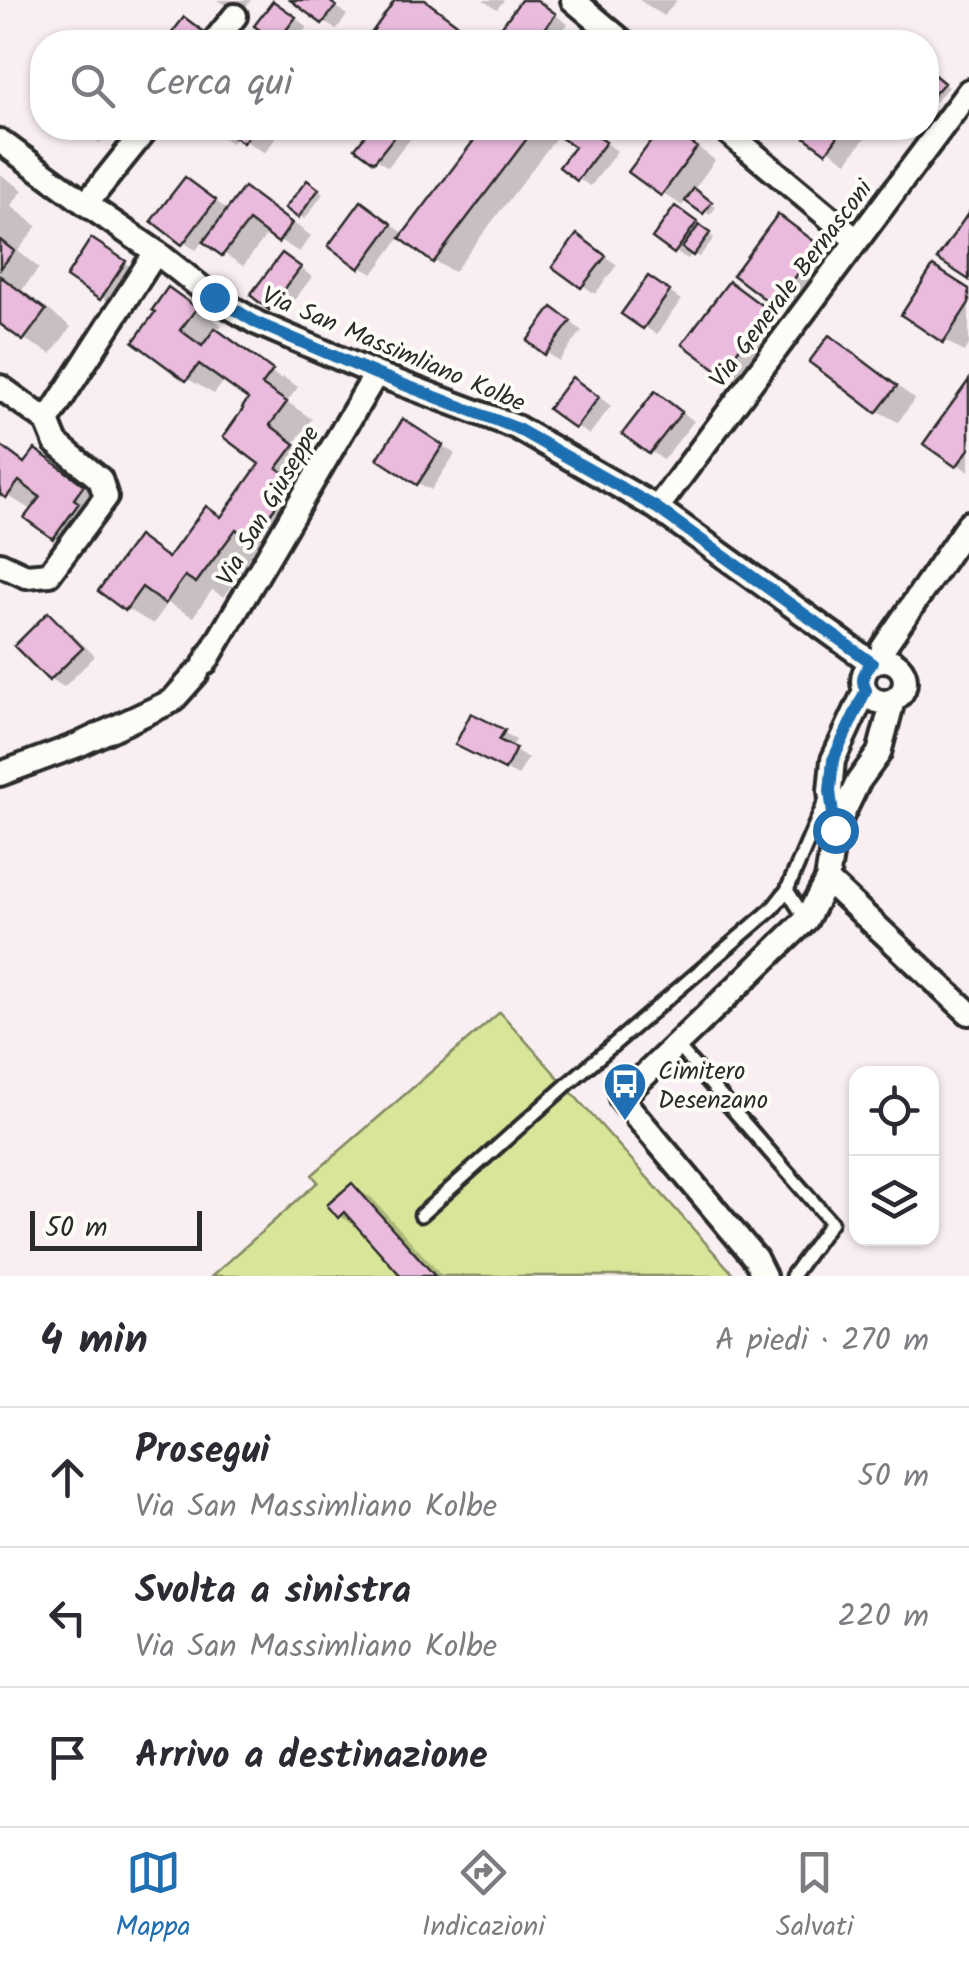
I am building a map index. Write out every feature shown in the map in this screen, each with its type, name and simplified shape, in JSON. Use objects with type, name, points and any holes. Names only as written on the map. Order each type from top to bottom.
[{"type":"street","points":[[572,0],[608,30]]},
{"type":"street","points":[[223,30],[234,16]]},
{"type":"street","name":"Via Generale Bernasconi","points":[[939,131],[969,91]]},
{"type":"street","name":"Via San Massimliano Kolbe","points":[[0,140],[214,297],[257,323],[516,428],[657,508],[877,661]]},
{"type":"street","points":[[86,204],[137,140]]},
{"type":"street","points":[[737,140],[856,240]]},
{"type":"street","name":"Via Generale Bernasconi","points":[[657,508],[932,140]]},
{"type":"street","points":[[47,421],[156,252]]},
{"type":"street","name":"Via San Giuseppe","points":[[0,774],[78,745],[172,701],[201,668],[376,374]]},
{"type":"street","points":[[0,387],[47,421],[56,443],[100,479],[106,497],[48,574],[26,576],[0,564]]},
{"type":"street","points":[[894,700],[872,699],[862,681],[864,674],[877,661],[969,523]]},
{"type":"street","points":[[835,830],[858,782],[879,753],[894,700],[904,690],[905,676],[898,664],[892,660],[877,661]]},
{"type":"street","points":[[764,1276],[755,1258],[621,1098],[806,920],[827,880],[835,830],[830,791],[833,760],[866,690]]},
{"type":"street","points":[[827,880],[969,1013]]},
{"type":"lane","points":[[421,1214],[772,909],[787,890],[830,791]]},
{"type":"lane","points":[[787,890],[806,920]]},
{"type":"lane","points":[[676,1046],[832,1222],[792,1276]]},
{"type":"green space","points":[[500,1012],[735,1276],[212,1276],[318,1182],[312,1175]]},
{"type":"building","points":[[290,0],[328,0],[336,6],[322,24]]},
{"type":"building","points":[[395,0],[425,0],[465,30],[374,30]]},
{"type":"building","points":[[521,0],[537,0],[556,14],[544,30],[508,30],[502,26]]},
{"type":"building","points":[[273,1],[296,17],[286,30],[260,30],[254,26]]},
{"type":"building","points":[[184,17],[201,30],[174,30]]},
{"type":"building","points":[[361,140],[391,140],[374,162],[355,148]]},
{"type":"building","points":[[474,140],[526,140],[433,263],[400,238]]},
{"type":"building","points":[[564,140],[606,142],[577,181],[559,167],[574,147]]},
{"type":"building","points":[[652,140],[687,140],[697,147],[661,196],[628,172]]},
{"type":"building","points":[[808,140],[835,140],[826,153]]},
{"type":"building","points":[[185,177],[216,200],[182,245],[151,221]]},
{"type":"building","points":[[307,180],[319,189],[298,218],[285,208]]},
{"type":"building","points":[[244,187],[292,223],[278,243],[249,221],[222,256],[203,242]]},
{"type":"building","points":[[694,188],[712,202],[703,214],[685,201]]},
{"type":"building","points":[[361,201],[392,224],[359,269],[328,246]]},
{"type":"building","points":[[675,206],[697,222],[674,254],[652,238]]},
{"type":"building","points":[[969,212],[969,280],[937,259]]},
{"type":"building","points":[[778,214],[819,245],[774,306],[733,275]]},
{"type":"building","points":[[699,225],[710,233],[693,256],[682,248]]},
{"type":"building","points":[[577,234],[606,256],[581,288],[552,267]]},
{"type":"building","points":[[91,238],[126,261],[100,300],[66,277]]},
{"type":"building","points":[[0,240],[14,251],[0,269]]},
{"type":"building","points":[[282,253],[301,267],[269,310],[250,295]]},
{"type":"building","points":[[933,266],[969,289],[969,303],[943,343],[901,315]]},
{"type":"building","points":[[0,276],[46,310],[23,341],[0,324]]},
{"type":"building","points":[[648,276],[670,291],[643,329],[621,314]]},
{"type":"building","points":[[729,281],[768,310],[721,373],[682,344]]},
{"type":"building","points":[[168,287],[197,308],[180,330],[202,346],[215,328],[273,370],[262,385],[287,402],[270,425],[295,444],[277,468],[294,480],[251,541],[236,529],[196,583],[185,576],[165,604],[142,587],[125,611],[98,591],[138,536],[168,558],[206,506],[221,517],[259,464],[223,437],[248,399],[199,364],[186,381],[133,342]]},
{"type":"building","points":[[552,307],[571,321],[545,355],[527,341]]},
{"type":"building","points":[[829,335],[897,386],[876,413],[809,362]]},
{"type":"building","points":[[572,377],[599,397],[575,429],[548,409]]},
{"type":"building","points":[[969,380],[969,449],[956,467],[923,444]]},
{"type":"building","points":[[655,391],[682,412],[649,454],[622,434]]},
{"type":"building","points":[[403,419],[443,445],[417,485],[377,459]]},
{"type":"building","points":[[0,445],[24,463],[35,449],[84,485],[74,499],[79,503],[53,539],[24,518],[40,497],[19,481],[6,498],[0,494]]},
{"type":"building","points":[[48,612],[83,648],[49,681],[14,646]]},
{"type":"building","points":[[471,713],[505,730],[499,740],[516,748],[505,770],[455,745]]},
{"type":"building","points":[[352,1183],[435,1276],[401,1276],[344,1212],[338,1218],[327,1205]]},
{"type":"place","name":"Cimitero Desenzano","points":[[625,1122]]},
{"type":"route","points":[[214,297],[257,323],[516,428],[657,508],[872,663],[862,681],[866,690],[833,760],[830,791],[835,830]]}]
